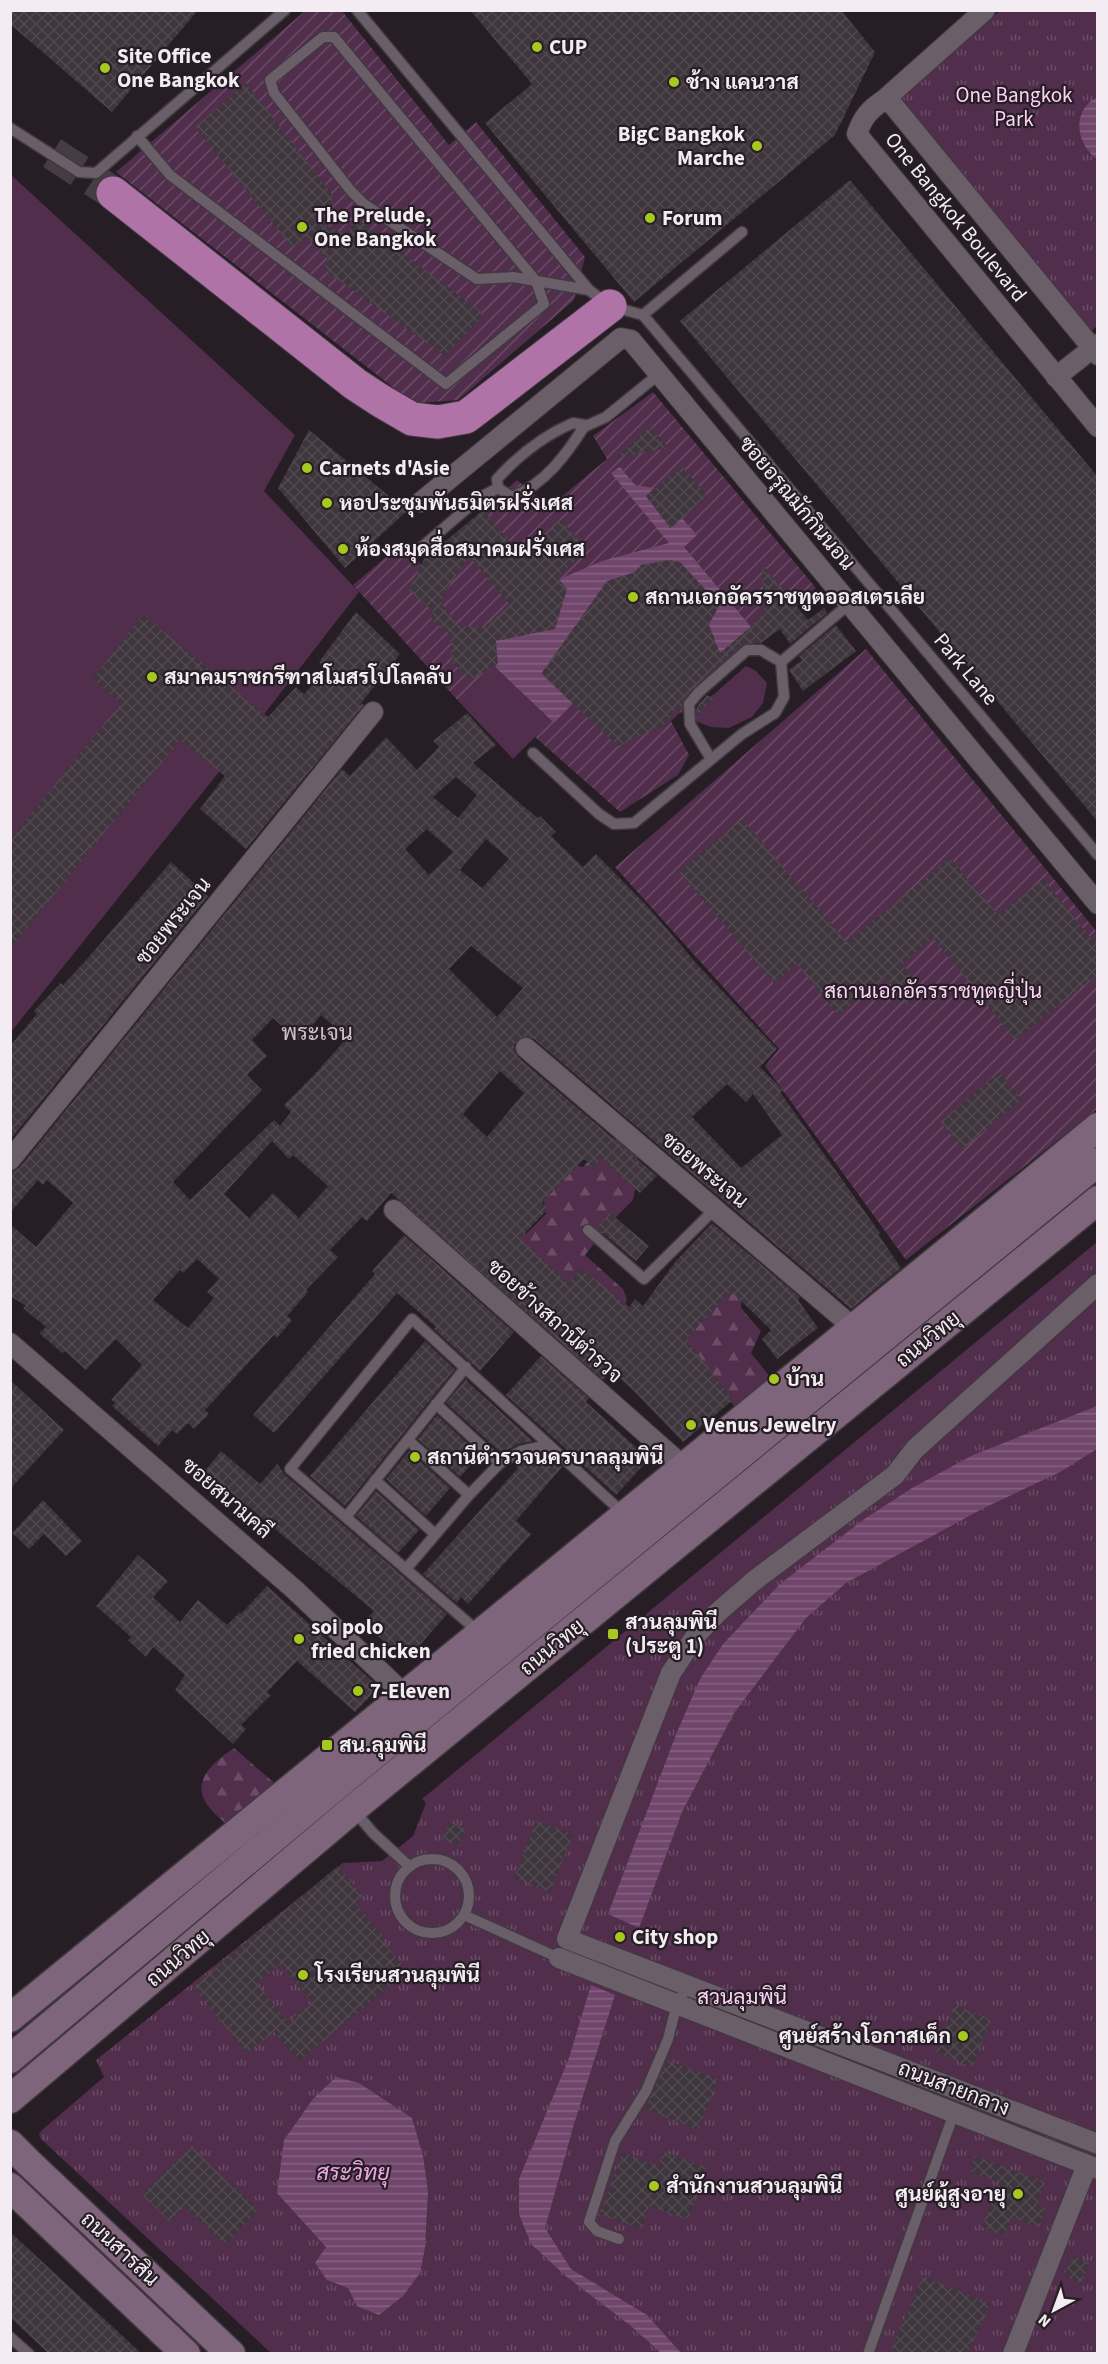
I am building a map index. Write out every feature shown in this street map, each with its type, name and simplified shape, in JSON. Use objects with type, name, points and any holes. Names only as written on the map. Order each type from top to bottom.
[{"type":"highway","points":[[113,193],[355,384],[412,418],[438,422],[466,417],[599,298]]},
{"type":"main road","name":"ถนนวิทยุ","points":[[10,2018],[326,1777],[545,1598],[1040,1192],[1098,1127]]},
{"type":"main road","name":"ถนนวิทยุ","points":[[10,2059],[326,1777],[405,1695],[480,1634],[545,1598],[624,1515],[854,1328],[1040,1192],[1098,1162]]},
{"type":"main road","points":[[1040,1192],[1067,1225]]},
{"type":"main road","name":"ถนนวิทยุ","points":[[10,2099],[353,1809],[1098,1200]]},
{"type":"main road","points":[[545,1598],[571,1631]]},
{"type":"main road","name":"ถนนสารสิน","points":[[10,2144],[231,2354]]},
{"type":"main road","name":"ถนนสารสิน","points":[[10,2187],[186,2354]]},
{"type":"street","points":[[884,100],[985,10]]},
{"type":"street","name":"One Bangkok Boulevard","points":[[1096,349],[893,105],[884,100],[872,108],[861,123],[857,134],[1098,427]]},
{"type":"street","name":"ซอยอรุณมักกินนอน","points":[[421,502],[621,338],[631,340],[1098,904]]},
{"type":"street","points":[[1056,377],[1096,349]]},
{"type":"street","name":"ซอยพระเจน","points":[[10,1160],[373,712]]},
{"type":"street","points":[[1098,909],[1098,916]]},
{"type":"street","name":"ซอยพระเจน","points":[[526,1048],[854,1328]]},
{"type":"street","name":"ซอยข้างสถานีตำรวจ","points":[[394,1210],[684,1467]]},
{"type":"street","name":"ถนนสายกลาง","points":[[1098,1284],[915,1449],[895,1474],[755,1580],[697,1634],[671,1674],[567,1939],[1098,2144]]},
{"type":"street","name":"ซอยสนามคลี","points":[[10,1343],[286,1582],[405,1695]]},
{"type":"street","name":"ถนนสายกลาง","points":[[560,1958],[1092,2167]]},
{"type":"street","points":[[780,2045],[788,2024]]},
{"type":"street","points":[[959,2115],[972,2094]]},
{"type":"street","points":[[1013,2354],[1092,2167]]},
{"type":"lane","points":[[10,128],[79,172],[96,172],[285,10]]},
{"type":"lane","points":[[357,10],[599,298]]},
{"type":"lane","points":[[137,136],[170,175],[446,384],[544,304],[536,281],[334,37],[323,37],[270,80],[274,93],[351,191],[364,204],[477,279],[513,277],[536,281],[599,298],[643,315],[742,232]]},
{"type":"lane","name":"Park Lane","points":[[643,315],[1098,855]]},
{"type":"lane","points":[[498,488],[512,497],[527,491],[560,460],[584,428],[606,417],[659,374]]},
{"type":"lane","points":[[498,488],[497,479],[509,466],[554,431],[573,423],[585,425],[584,428]]},
{"type":"lane","points":[[416,552],[479,498],[498,488]]},
{"type":"lane","points":[[781,662],[849,604]]},
{"type":"lane","points":[[711,759],[690,724],[689,704],[699,692],[747,650],[761,650],[781,662]]},
{"type":"lane","points":[[533,753],[598,814],[614,824],[634,823],[742,734],[775,713],[784,697],[781,662]]},
{"type":"lane","points":[[588,1230],[644,1280],[715,1209]]},
{"type":"lane","points":[[480,1634],[290,1469],[412,1319],[624,1515]]},
{"type":"lane","points":[[346,1517],[466,1367]]},
{"type":"lane","points":[[436,1404],[500,1462]]},
{"type":"lane","points":[[408,1440],[469,1495]]},
{"type":"lane","points":[[406,1569],[500,1462],[521,1451],[549,1445]]},
{"type":"lane","points":[[375,1480],[435,1534]]},
{"type":"lane","points":[[353,1809],[371,1830],[409,1866]]},
{"type":"lane","points":[[433,1858],[446,1861],[457,1868],[465,1878],[469,1890],[469,1903],[457,1924],[438,1933],[413,1928],[404,1920],[395,1898],[396,1887],[400,1876],[409,1866],[420,1860],[433,1858]]},
{"type":"lane","points":[[464,1915],[560,1958]]},
{"type":"lane","points":[[619,2239],[597,2231],[589,2222],[615,2141],[646,2091],[668,2039],[677,2004],[688,1986]]},
{"type":"lane","points":[[868,2354],[959,2115]]},
{"type":"lane","points":[[10,2337],[29,2354]]},
{"type":"green space","points":[[305,11],[342,11],[449,145],[476,122],[585,257],[574,300],[458,400],[419,403],[399,392],[116,172]]},
{"type":"green space","name":"One Bangkok Park","points":[[1000,11],[1097,11],[1097,326],[1090,332],[896,95]]},
{"type":"green space","name":"สมาคมราชกรีฑาสโมสรโปโลคลับ","points":[[10,174],[295,435],[264,491],[359,592],[227,762],[11,1032]]},
{"type":"green space","points":[[653,392],[816,588],[671,721],[689,755],[678,775],[620,812],[535,737],[550,720],[497,668],[462,705],[353,585],[400,545],[422,565],[517,480],[549,507],[607,459],[593,436]]},
{"type":"green space","name":"สถานเอกอัครราชทูตญี่ปุ่น","points":[[866,649],[1097,932],[1097,1109],[906,1260],[765,1066],[779,1049],[615,867]]},
{"type":"green space","points":[[746,666],[755,670],[767,683],[763,703],[752,717],[729,728],[711,727],[695,721],[695,711],[700,702],[713,695]]},
{"type":"green space","points":[[496,668],[551,721],[513,759],[462,705]]},
{"type":"green space","points":[[623,1135],[636,1148],[639,1171],[633,1200],[612,1221],[585,1255],[623,1289],[627,1299],[624,1309],[577,1305],[502,1223],[509,1220],[526,1234],[546,1214],[543,1196],[570,1164],[583,1167],[604,1144]]},
{"type":"green space","name":"สวนลุมพินี","points":[[1097,1242],[1097,2353],[271,2353],[41,2139],[39,2134],[42,2130],[104,2077],[96,2060],[343,1863],[382,1861],[413,1836],[426,1803],[422,1799]]},
{"type":"green space","points":[[724,1263],[743,1288],[741,1308],[761,1331],[751,1353],[771,1378],[737,1409],[686,1349],[676,1325]]},
{"type":"green space","points":[[234,1748],[279,1787],[225,1823],[207,1805],[201,1789],[205,1775],[210,1768]]},
{"type":"water","points":[[1097,97],[1097,159],[1084,145],[1079,128],[1083,110]]},
{"type":"water","points":[[620,467],[635,485],[654,488],[646,496],[670,528],[681,517],[697,535],[684,547],[751,627],[687,681],[576,700],[554,723],[496,668],[490,635],[562,578],[602,561],[669,543],[611,473]]},
{"type":"water","points":[[1097,1406],[1097,1449],[1060,1472],[982,1509],[846,1583],[806,1618],[734,1713],[682,1812],[639,1928],[608,1914],[677,1732],[700,1679],[723,1644],[780,1584],[863,1520],[912,1488],[973,1455]]},
{"type":"water","points":[[591,1985],[615,1995],[574,2124],[545,2228],[571,2269],[647,2315],[681,2353],[661,2353],[631,2326],[567,2277],[531,2244],[519,2214],[519,2179],[569,2058]]},
{"type":"water","name":"สระวิทยุ","points":[[336,2077],[359,2083],[412,2118],[423,2156],[428,2191],[425,2248],[420,2273],[403,2296],[379,2315],[357,2306],[348,2288],[327,2280],[315,2263],[326,2247],[277,2193],[284,2140],[313,2099]]},
{"type":"building","name":"Site Office One Bangkok","points":[[10,10],[198,10],[112,112],[10,24]]},
{"type":"building","name":"Forum","points":[[470,10],[841,10],[875,52],[835,135],[634,302],[485,123],[532,84]]},
{"type":"building","name":"The Prelude, One Bangkok","points":[[246,83],[335,198],[312,219],[346,234],[356,218],[484,314],[445,356],[323,269],[328,259],[306,237],[293,248],[195,127]]},
{"type":"building","points":[[850,180],[1098,477],[1098,822],[680,321]]},
{"type":"building","points":[[650,426],[668,448],[616,458]]},
{"type":"building","points":[[309,430],[407,511],[345,568],[278,488]]},
{"type":"building","points":[[682,466],[707,496],[671,528],[646,496]]},
{"type":"building","points":[[483,510],[517,550],[538,532],[547,533],[560,519],[588,550],[557,577],[567,589],[555,629],[496,641],[498,664],[470,680],[452,662],[450,635],[431,619],[434,613],[409,590],[424,559]],"holes":[[[469,556],[510,605],[484,627],[458,626],[441,603],[445,592]]]},
{"type":"building","points":[[668,560],[680,562],[716,601],[718,608],[709,625],[720,653],[753,625],[764,610],[762,564],[808,620],[824,608],[827,613],[790,644],[780,629],[761,643],[742,644],[693,687],[683,700],[682,714],[676,708],[664,725],[618,746],[541,674],[607,581],[635,572],[641,565]]},
{"type":"building","points":[[356,612],[400,654],[361,703],[364,705],[246,849],[200,809],[225,776],[180,740],[10,949],[10,840],[121,703],[92,679],[143,615],[268,717],[296,687],[304,694],[327,669],[319,662]]},
{"type":"building","points":[[836,625],[856,651],[803,691],[789,670],[802,660],[799,656]]},
{"type":"building","points":[[707,695],[714,700],[703,707],[697,720],[697,707]]},
{"type":"building","points":[[467,713],[496,745],[473,763],[538,818],[540,816],[556,832],[551,836],[583,867],[596,854],[649,908],[696,963],[777,1049],[760,1067],[783,1090],[780,1092],[880,1233],[878,1234],[901,1268],[851,1309],[534,1039],[523,1037],[514,1045],[518,1057],[657,1176],[640,1193],[601,1158],[593,1168],[584,1159],[542,1203],[548,1209],[520,1238],[568,1283],[581,1268],[629,1307],[635,1299],[643,1306],[676,1261],[712,1223],[800,1297],[798,1300],[818,1328],[777,1359],[762,1339],[771,1330],[731,1291],[686,1339],[733,1400],[683,1442],[611,1370],[603,1380],[391,1193],[367,1221],[362,1217],[330,1250],[338,1257],[306,1290],[308,1292],[287,1316],[292,1320],[277,1338],[274,1335],[205,1410],[209,1414],[194,1429],[188,1423],[177,1434],[172,1430],[158,1446],[112,1406],[115,1403],[111,1400],[142,1365],[116,1339],[86,1370],[65,1351],[62,1353],[39,1333],[46,1327],[23,1308],[26,1306],[10,1296],[10,1224],[36,1247],[73,1203],[47,1180],[43,1185],[38,1180],[10,1213],[10,1172],[19,1168],[342,769],[350,776],[386,737],[417,770],[439,747],[433,741]],"holes":[[[456,777],[477,795],[458,818],[433,797]],[[427,829],[453,852],[429,875],[405,849]],[[486,839],[509,859],[482,888],[460,870]],[[471,946],[523,988],[497,1017],[449,969]],[[321,1015],[347,1038],[284,1105],[291,1112],[280,1126],[274,1120],[190,1200],[173,1182],[262,1090],[247,1075],[267,1056],[252,1040],[273,1018],[299,1041]],[[500,1071],[524,1093],[487,1137],[463,1114]],[[727,1084],[746,1102],[753,1094],[782,1135],[741,1168],[692,1117]],[[272,1141],[289,1159],[293,1155],[328,1186],[299,1218],[273,1193],[249,1218],[224,1194]],[[197,1259],[219,1279],[207,1292],[214,1298],[188,1328],[153,1300],[180,1270],[183,1273]]]},
{"type":"building","points":[[742,819],[847,942],[950,858],[998,915],[1043,879],[1098,947],[1098,974],[1015,1040],[933,938],[902,964],[925,992],[908,1005],[885,977],[838,1015],[797,964],[774,983],[679,872]]},
{"type":"building","points":[[171,862],[208,896],[10,1140],[10,1046],[37,1014],[34,1011],[88,958]]},
{"type":"building","points":[[999,1072],[1022,1099],[963,1149],[940,1122]]},
{"type":"building","points":[[610,1213],[649,1246],[636,1261],[597,1228]]},
{"type":"building","points":[[404,1235],[514,1332],[480,1371],[434,1329],[436,1327],[397,1293],[274,1433],[253,1415],[375,1274],[372,1271]]},
{"type":"building","points":[[425,1341],[455,1369],[345,1506],[310,1476]]},
{"type":"building","points":[[541,1356],[589,1398],[586,1402],[649,1459],[616,1495],[506,1395]]},
{"type":"building","points":[[466,1379],[533,1441],[518,1444],[502,1453],[446,1403]]},
{"type":"building","points":[[10,1380],[64,1430],[10,1489]]},
{"type":"building","points":[[437,1415],[480,1455],[460,1477],[418,1439]]},
{"type":"building","points":[[221,1451],[260,1484],[277,1464],[285,1475],[447,1614],[406,1661],[363,1623],[374,1611],[205,1471]]},
{"type":"building","points":[[409,1451],[450,1488],[426,1516],[386,1479]]},
{"type":"building","points":[[547,1453],[562,1467],[516,1521],[531,1534],[468,1604],[461,1597],[457,1603],[423,1574],[518,1468],[514,1464],[524,1458]]},
{"type":"building","points":[[376,1491],[419,1530],[398,1553],[356,1516]]},
{"type":"building","points":[[43,1500],[82,1541],[66,1556],[44,1534],[29,1549],[12,1533]]},
{"type":"building","points":[[138,1555],[168,1581],[153,1597],[180,1622],[198,1600],[227,1625],[240,1612],[241,1614],[267,1586],[379,1687],[355,1712],[297,1661],[267,1692],[271,1695],[241,1725],[246,1729],[233,1744],[175,1690],[185,1675],[153,1647],[146,1657],[128,1640],[131,1637],[96,1606]]},
{"type":"building","points":[[537,1820],[573,1835],[550,1892],[514,1878]]},
{"type":"building","points":[[449,1822],[466,1829],[458,1846],[442,1839]]},
{"type":"building","name":"โรงเรียนสวนลุมพินี","points":[[338,1866],[363,1896],[355,1903],[385,1938],[382,1940],[407,1971],[299,2061],[274,2032],[247,2053],[193,1987]],"holes":[[[280,1964],[312,2002],[288,2022],[257,1983]]]},
{"type":"building","name":"ศูนย์สร้างโอกาสเด็ก","points":[[955,2005],[991,2020],[972,2067],[936,2052]]},
{"type":"building","points":[[667,2060],[718,2079],[698,2130],[645,2109]]},
{"type":"building","points":[[192,2146],[232,2187],[233,2185],[259,2210],[225,2245],[185,2207],[170,2222],[142,2194]]},
{"type":"building","name":"สำนักงานสวนลุมพินี","points":[[663,2152],[706,2167],[688,2220],[649,2206],[642,2229],[600,2215],[622,2153],[659,2166]]},
{"type":"building","name":"ศูนย์ผู้สูงอายุ","points":[[975,2156],[1045,2182],[1037,2205],[1046,2209],[1039,2227],[1012,2217],[1005,2236],[982,2227],[999,2182],[970,2171]]},
{"type":"building","points":[[10,2232],[142,2354],[49,2354],[10,2317]]},
{"type":"building","points":[[1073,2255],[1089,2263],[1081,2283],[1064,2275]]},
{"type":"building","points":[[923,2276],[990,2304],[968,2354],[900,2354],[891,2350]]},
{"type":"tunnel","points":[[52,153],[113,193]]},
{"type":"place","name":"CUP","points":[[537,47]]},
{"type":"place","name":"Site Office One Bangkok","points":[[105,68]]},
{"type":"place","name":"ช้าง แคนวาส","points":[[674,82]]},
{"type":"place","name":"BigC Bangkok Marche","points":[[757,146]]},
{"type":"place","name":"Forum","points":[[650,218]]},
{"type":"place","name":"The Prelude, One Bangkok","points":[[302,227]]},
{"type":"place","name":"Carnets d'Asie","points":[[307,468]]},
{"type":"place","name":"หอประชุมพันธมิตรฝรั่งเศส","points":[[327,503]]},
{"type":"place","name":"ห้องสมุดสื่อสมาคมฝรั่งเศส","points":[[343,549]]},
{"type":"place","name":"สถานเอกอัครราชทูตออสเตรเลีย","points":[[633,597]]},
{"type":"place","name":"สมาคมราชกรีฑาสโมสรโปโลคลับ","points":[[152,677]]},
{"type":"place","name":"บ้าน","points":[[774,1379]]},
{"type":"place","name":"Venus Jewelry","points":[[691,1425]]},
{"type":"place","name":"สถานีตำรวจนครบาลลุมพินี","points":[[415,1457]]},
{"type":"place","name":"สวนลุมพินี (ประตู 1)","points":[[613,1634]]},
{"type":"place","name":"soi polo fried chicken","points":[[299,1639]]},
{"type":"place","name":"7-Eleven","points":[[358,1691]]},
{"type":"place","name":"สน.ลุมพินี","points":[[327,1745]]},
{"type":"place","name":"City shop","points":[[620,1937]]},
{"type":"place","name":"โรงเรียนสวนลุมพินี","points":[[303,1975]]},
{"type":"place","name":"ศูนย์สร้างโอกาสเด็ก","points":[[963,2036]]},
{"type":"place","name":"สำนักงานสวนลุมพินี","points":[[654,2186]]},
{"type":"place","name":"ศูนย์ผู้สูงอายุ","points":[[1018,2194]]},
{"type":"district","name":"พระเจน","points":[[317,1033]]}]
